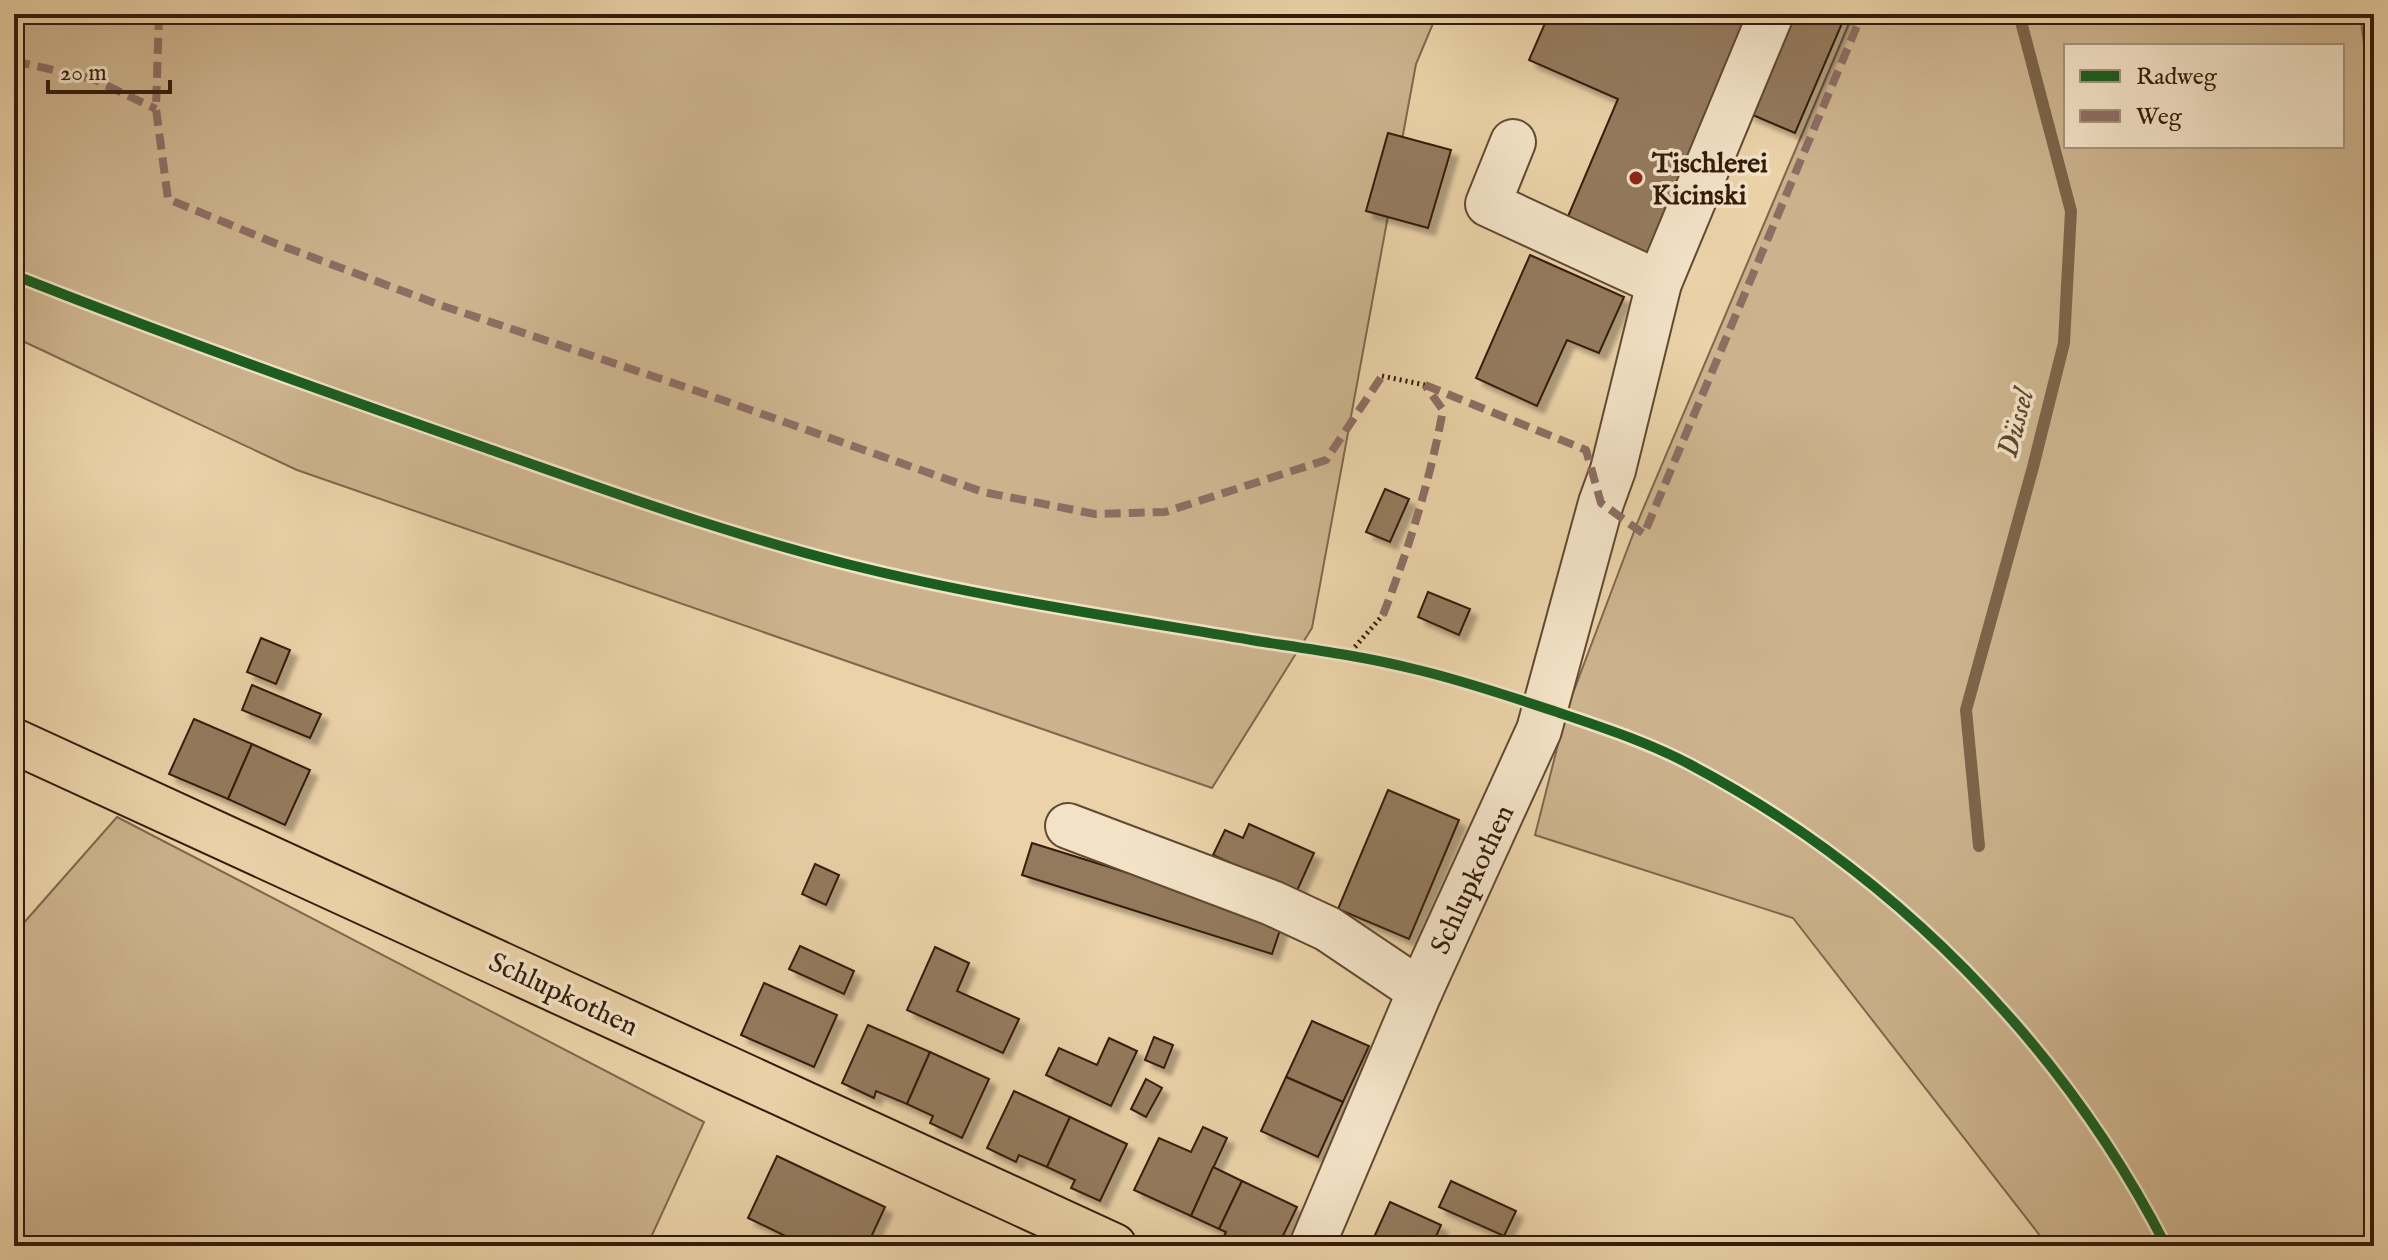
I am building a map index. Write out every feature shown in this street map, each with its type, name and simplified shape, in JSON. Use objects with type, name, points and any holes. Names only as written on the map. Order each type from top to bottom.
[{"type":"main road","name":"Schlupkothen","points":[[14,741],[1114,1246]]},
{"type":"lane","name":"Schlupkothen","points":[[1312,1246],[1420,991],[1539,730],[1601,503],[1613,470],[1659,283],[1771,14]]},
{"type":"lane","points":[[1513,142],[1488,204],[1659,283]]},
{"type":"lane","points":[[1068,826],[1272,903],[1328,929],[1420,991]]},
{"type":"path","points":[[1382,376],[1425,385]]},
{"type":"path","points":[[1347,656],[1383,615]]},
{"type":"shaded area","points":[[14,14],[1437,14],[1416,64],[1312,628],[1212,788],[297,470],[14,337]]},
{"type":"shaded area","points":[[1853,14],[2360,14],[2374,119],[2374,1246],[2048,1246],[1793,918],[1535,835],[1567,709],[1638,521]]},
{"type":"shaded area","points":[[117,817],[704,1122],[647,1246],[14,1246],[14,934]]},
{"type":"building","name":"Tischlerei Kicinski","points":[[1549,14],[1755,14],[1651,260],[1566,221],[1618,99],[1529,60]]},
{"type":"building","points":[[1791,14],[1846,14],[1795,133],[1748,113]]},
{"type":"building","points":[[1388,133],[1451,150],[1428,228],[1366,211]]},
{"type":"building","points":[[1530,255],[1624,297],[1599,353],[1567,340],[1537,406],[1476,378]]},
{"type":"building","points":[[1385,489],[1409,499],[1390,542],[1366,532]]},
{"type":"building","points":[[1428,592],[1470,609],[1459,635],[1418,617]]},
{"type":"building","points":[[261,638],[290,650],[276,684],[247,672]]},
{"type":"building","points":[[252,685],[321,714],[310,738],[242,710]]},
{"type":"building","points":[[194,719],[252,744],[228,799],[169,774]]},
{"type":"building","points":[[252,744],[310,770],[285,825],[228,799]]},
{"type":"building","points":[[1388,790],[1459,820],[1409,939],[1338,909]]},
{"type":"building","points":[[1249,824],[1314,853],[1296,893],[1213,855],[1225,830],[1243,838]]},
{"type":"building","points":[[1032,843],[1283,921],[1272,954],[1022,875]]},
{"type":"building","points":[[815,864],[839,875],[826,905],[802,894]]},
{"type":"building","points":[[800,946],[854,971],[844,994],[789,969]]},
{"type":"building","points":[[935,947],[969,963],[957,991],[1019,1019],[1003,1053],[907,1010]]},
{"type":"building","points":[[764,983],[837,1015],[814,1067],[741,1035]]},
{"type":"building","points":[[1312,1021],[1369,1046],[1343,1102],[1286,1077]]},
{"type":"building","points":[[868,1025],[930,1052],[907,1104],[876,1091],[874,1098],[842,1083]]},
{"type":"building","points":[[1154,1037],[1173,1045],[1164,1068],[1145,1060]]},
{"type":"building","points":[[1109,1038],[1137,1051],[1111,1106],[1046,1075],[1059,1048],[1097,1065]]},
{"type":"building","points":[[930,1052],[989,1079],[962,1138],[930,1123],[933,1116],[907,1104]]},
{"type":"building","points":[[1286,1077],[1343,1102],[1318,1157],[1261,1131]]},
{"type":"building","points":[[1146,1079],[1162,1088],[1146,1117],[1131,1109]]},
{"type":"building","points":[[1014,1091],[1070,1117],[1047,1167],[1019,1155],[1016,1162],[987,1148]]},
{"type":"building","points":[[1070,1117],[1127,1144],[1100,1201],[1071,1188],[1075,1180],[1047,1167]]},
{"type":"building","points":[[1203,1127],[1227,1138],[1191,1216],[1134,1190],[1159,1138],[1191,1152]]},
{"type":"building","points":[[777,1156],[885,1207],[867,1246],[806,1246],[748,1218]]},
{"type":"building","points":[[1213,1167],[1242,1181],[1219,1229],[1191,1216]]},
{"type":"building","points":[[1242,1181],[1297,1207],[1278,1246],[1240,1246],[1223,1238],[1226,1232],[1219,1229]]},
{"type":"building","points":[[1451,1181],[1516,1211],[1504,1236],[1439,1207]]},
{"type":"building","points":[[1390,1202],[1441,1225],[1432,1246],[1370,1246]]},
{"type":"waterway","name":"Düssel","points":[[1979,846],[1966,710],[2064,343],[2071,211],[2019,14]]},
{"type":"marked path","points":[[159,14],[156,109],[168,199],[440,305],[983,492],[1095,514],[1165,512],[1326,460],[1382,376]]},
{"type":"marked path","points":[[1425,385],[1586,450],[1601,503],[1644,534],[1862,14]]},
{"type":"marked path","points":[[14,61],[93,79],[156,109]]},
{"type":"marked path","points":[[1383,615],[1418,514],[1443,410],[1425,385]]},
{"type":"cycle path","points":[[14,275],[427,427],[665,510],[801,552],[1000,597],[1394,664],[1502,694],[1658,749],[1765,808],[1836,857],[1903,911],[1965,970],[2023,1033],[2076,1100],[2124,1171],[2166,1246]]},
{"type":"place","name":"Tischlerei Kicinski","points":[[1636,178]]}]
